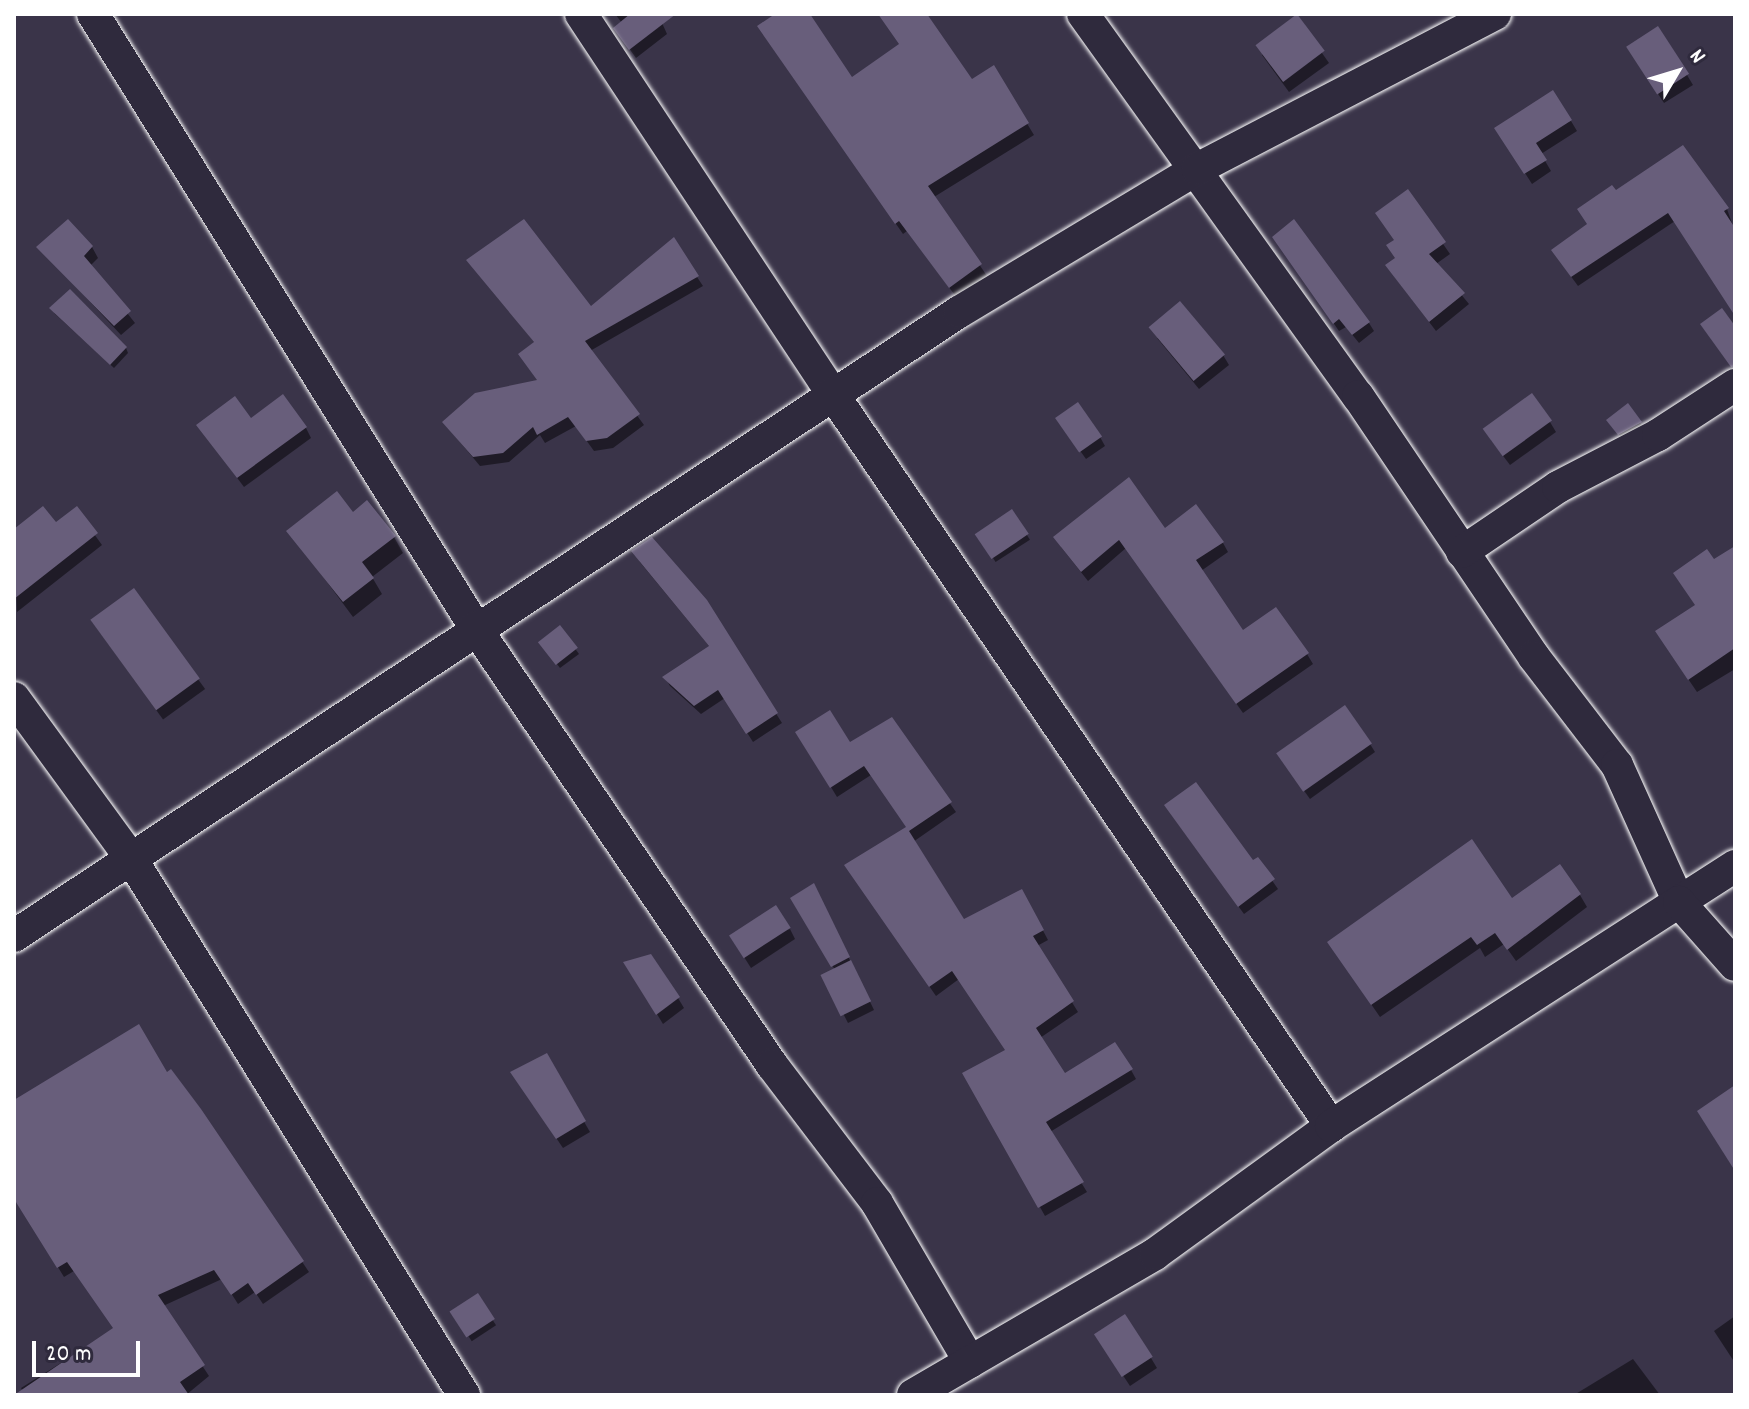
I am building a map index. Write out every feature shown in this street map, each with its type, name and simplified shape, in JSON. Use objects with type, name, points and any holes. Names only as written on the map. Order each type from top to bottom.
[{"type":"street","points":[[93,14],[475,627],[772,1065],[877,1203],[970,1362]]},
{"type":"street","points":[[581,14],[832,393],[1331,1126]]},
{"type":"street","points":[[1083,14],[1197,169],[1462,552],[1617,765],[1679,902],[1735,965]]},
{"type":"street","points":[[14,936],[132,860],[475,627],[832,393],[1197,169],[1495,14]]},
{"type":"street","points":[[1462,552],[1558,487],[1658,435],[1735,385]]},
{"type":"street","points":[[14,698],[132,860],[464,1395]]},
{"type":"street","points":[[913,1395],[1155,1254],[1331,1126],[1735,866]]},
{"type":"building","points":[[630,14],[676,14],[629,50],[613,28]]},
{"type":"building","points":[[775,14],[810,14],[852,77],[899,44],[878,14],[927,14],[972,79],[994,65],[1029,123],[928,186],[982,264],[949,288],[899,221],[895,224],[757,26]]},
{"type":"building","points":[[1297,14],[1325,51],[1283,82],[1255,45]]},
{"type":"building","points":[[1658,26],[1689,74],[1657,95],[1626,47]]},
{"type":"building","points":[[1553,90],[1572,120],[1536,143],[1547,160],[1524,174],[1494,128]]},
{"type":"building","points":[[1683,145],[1729,208],[1724,211],[1735,228],[1735,316],[1668,213],[1571,277],[1551,250],[1587,224],[1577,209],[1612,185],[1616,190]]},
{"type":"building","points":[[1408,189],[1446,242],[1429,254],[1465,293],[1429,322],[1385,265],[1395,258],[1386,245],[1394,240],[1375,213]]},
{"type":"building","points":[[68,219],[93,246],[84,256],[131,311],[114,326],[36,247]]},
{"type":"building","points":[[524,219],[591,306],[674,237],[699,276],[585,341],[640,414],[607,438],[586,441],[568,417],[537,435],[533,427],[503,453],[473,457],[442,422],[475,393],[537,380],[518,354],[534,342],[466,260]]},
{"type":"building","points":[[1294,219],[1370,322],[1352,335],[1339,319],[1333,324],[1272,237]]},
{"type":"building","points":[[70,289],[127,347],[110,365],[49,308]]},
{"type":"building","points":[[1180,301],[1225,355],[1194,381],[1149,327]]},
{"type":"building","points":[[1722,308],[1735,326],[1735,366],[1731,367],[1700,324]]},
{"type":"building","points":[[1532,393],[1552,421],[1503,456],[1483,429]]},
{"type":"building","points":[[283,394],[307,427],[237,478],[196,425],[235,396],[251,418]]},
{"type":"building","points":[[1078,402],[1102,436],[1079,452],[1055,418]]},
{"type":"building","points":[[1628,403],[1642,422],[1618,435],[1606,420]]},
{"type":"building","points":[[1129,477],[1165,528],[1196,504],[1224,542],[1196,560],[1243,630],[1276,607],[1309,653],[1236,704],[1119,540],[1081,572],[1053,537]]},
{"type":"building","points":[[337,491],[353,512],[367,500],[396,536],[362,562],[374,578],[343,602],[286,531]]},
{"type":"building","points":[[43,506],[56,522],[77,506],[98,533],[14,599],[14,529]]},
{"type":"building","points":[[1012,509],[1029,534],[991,559],[975,534]]},
{"type":"building","points":[[652,537],[707,600],[778,713],[746,734],[718,690],[694,706],[662,677],[709,646],[631,551]]},
{"type":"building","points":[[1735,546],[1735,648],[1688,680],[1655,631],[1695,605],[1673,573],[1707,549],[1714,559]]},
{"type":"building","points":[[134,588],[200,679],[156,710],[90,620]]},
{"type":"building","points":[[560,625],[578,648],[556,665],[538,642]]},
{"type":"building","points":[[1345,705],[1372,744],[1303,792],[1276,753]]},
{"type":"building","points":[[830,710],[850,742],[892,717],[952,802],[909,831],[964,919],[1022,889],[1044,930],[1033,936],[1074,1001],[1036,1028],[1065,1073],[1115,1042],[1133,1069],[1046,1122],[1084,1182],[1038,1208],[962,1073],[1005,1050],[952,971],[929,987],[844,865],[906,827],[864,766],[830,788],[795,732]]},
{"type":"building","points":[[1196,782],[1253,860],[1258,857],[1275,879],[1238,907],[1164,805]]},
{"type":"building","points":[[1472,839],[1512,898],[1560,864],[1581,894],[1507,950],[1495,933],[1477,945],[1471,937],[1371,1005],[1327,942]]},
{"type":"building","points":[[814,883],[850,957],[831,967],[790,898]]},
{"type":"building","points":[[776,905],[791,928],[744,958],[729,935]]},
{"type":"building","points":[[651,954],[680,997],[656,1015],[623,962]]},
{"type":"building","points":[[851,960],[871,1001],[841,1016],[820,975]]},
{"type":"building","points":[[139,1024],[167,1072],[171,1069],[201,1109],[304,1261],[256,1295],[248,1283],[231,1295],[214,1270],[158,1295],[205,1365],[180,1382],[189,1395],[14,1395],[113,1328],[67,1262],[57,1268],[14,1199],[14,1100]]},
{"type":"building","points":[[547,1053],[586,1121],[556,1139],[510,1072]]},
{"type":"building","points":[[1735,1085],[1735,1171],[1697,1111]]},
{"type":"building","points":[[478,1293],[495,1319],[466,1338],[449,1312]]},
{"type":"building","points":[[1125,1314],[1153,1357],[1122,1377],[1094,1334]]}]
